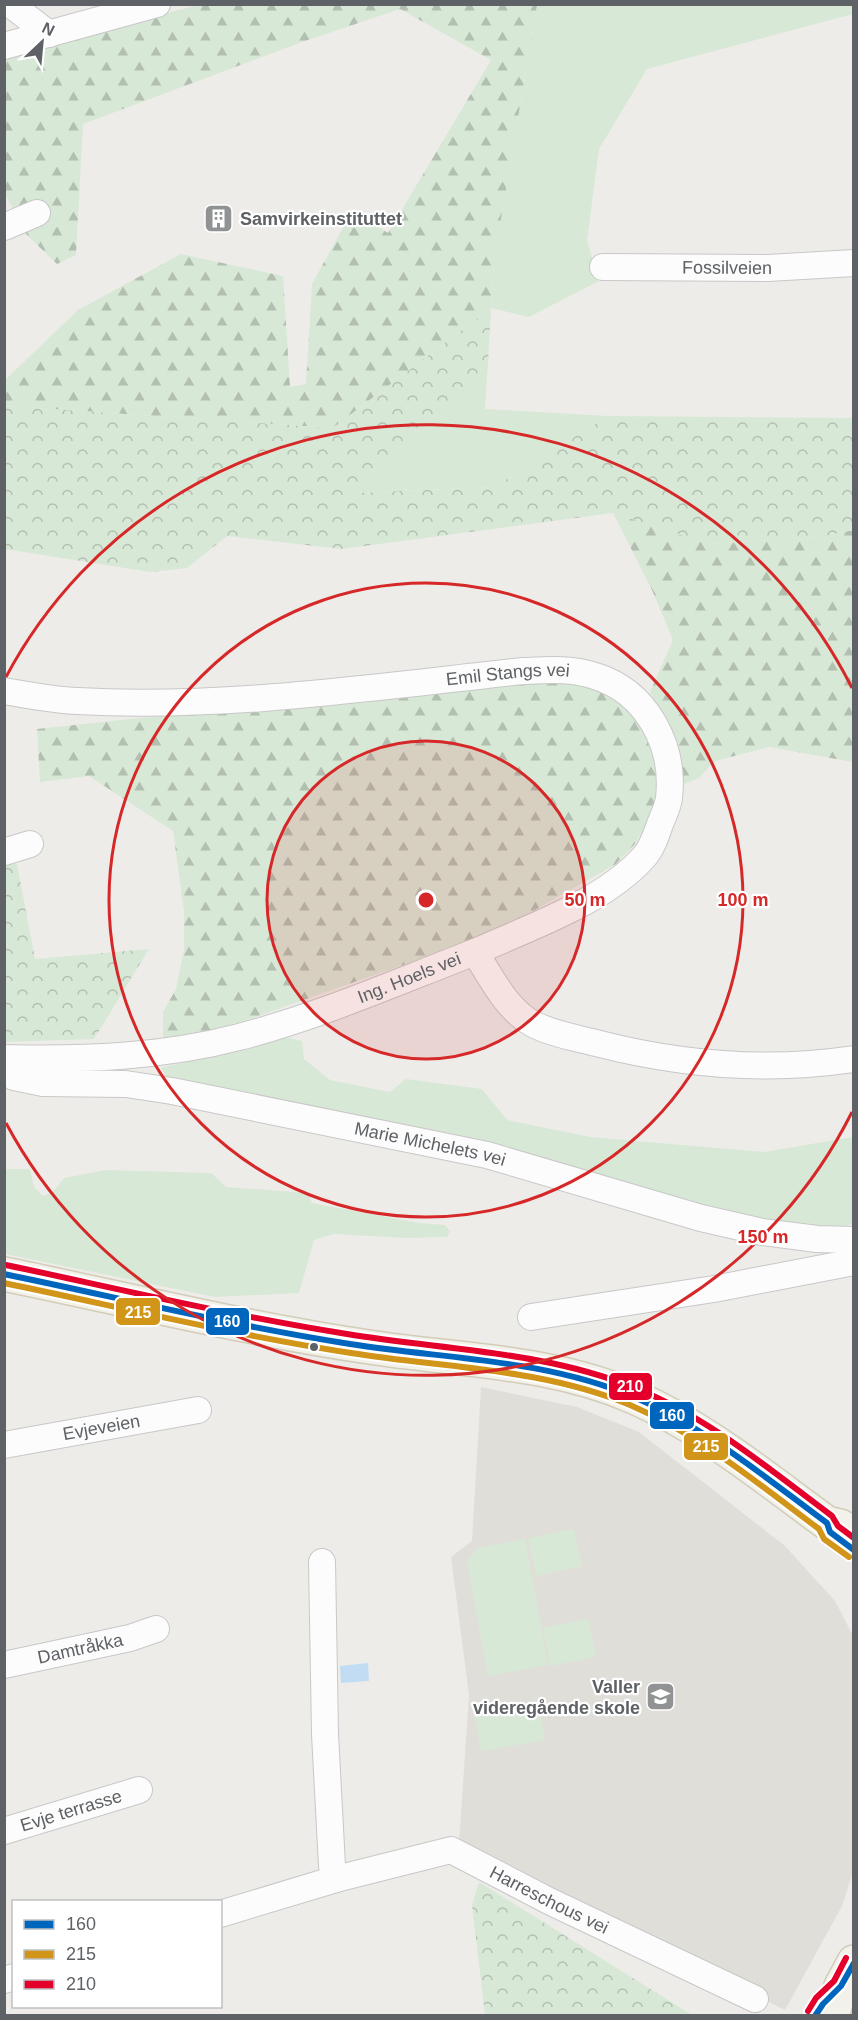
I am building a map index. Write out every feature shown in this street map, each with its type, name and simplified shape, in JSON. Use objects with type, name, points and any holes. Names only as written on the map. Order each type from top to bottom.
[{"type":"main road","points":[[4,1274],[297,1335],[428,1355],[526,1365],[580,1377],[633,1396],[680,1420],[840,1528]]},
{"type":"main road","points":[[840,1528],[830,1532],[854,1550]]},
{"type":"main road","points":[[815,2016],[823,2004],[842,1988]]},
{"type":"street","points":[[10,4],[49,34]]},
{"type":"street","points":[[4,46],[157,4]]},
{"type":"street","points":[[4,226],[38,213]]},
{"type":"street","name":"Fossilveien","points":[[603,267],[768,268],[854,263]]},
{"type":"street","name":"Emil Stangs vei","points":[[4,692],[75,701],[183,702],[265,699],[523,671],[565,669],[596,676],[621,688],[637,701],[663,741],[668,765],[669,799],[654,840],[646,854],[626,876],[589,900],[475,952]]},
{"type":"street","points":[[4,852],[30,844]]},
{"type":"street","name":"Ing. Hoels vei","points":[[4,1058],[63,1059],[117,1056],[177,1049],[238,1038],[299,1019],[475,952],[511,1006],[535,1025],[571,1037],[642,1055],[704,1063],[762,1067],[821,1064],[854,1059]]},
{"type":"street","name":"Marie Michelets vei","points":[[4,1068],[14,1077],[43,1083],[126,1084],[149,1087],[487,1155],[721,1223],[762,1232],[817,1239],[854,1240]]},
{"type":"street","points":[[531,1317],[714,1289],[854,1262]]},
{"type":"street","name":"Evjeveien","points":[[4,1444],[198,1410]]},
{"type":"street","points":[[322,1562],[325,1734],[332,1866],[336,1879]]},
{"type":"street","name":"Damtråkka","points":[[4,1665],[130,1638],[156,1629]]},
{"type":"street","name":"Evje terrasse","points":[[4,1831],[139,1790]]},
{"type":"street","name":"Harreschous vei","points":[[222,1913],[336,1879],[451,1850],[549,1901],[755,1999]]},
{"type":"shaded area","name":"Valler videregående skole","points":[[481,1387],[577,1407],[639,1432],[785,1546],[835,1601],[853,1636],[853,1872],[842,1906],[785,2010],[459,1843],[469,1695],[451,1557],[472,1541]]},
{"type":"green space","points":[[199,5],[537,5],[494,261],[491,308],[333,428],[5,406],[5,380],[78,310],[181,254],[283,276],[290,387],[306,384],[312,284],[352,211],[388,233],[491,60],[400,9],[305,41],[83,124],[76,255],[57,264],[26,234],[5,194],[5,54]]},
{"type":"green space","points":[[537,5],[853,5],[853,14],[647,69],[599,149],[587,240],[599,281],[529,317],[491,308],[494,261]]},
{"type":"green space","points":[[491,308],[488,363],[356,493],[494,487],[608,416],[853,418],[853,530],[821,537],[709,544],[613,513],[341,549],[227,536],[187,568],[150,572],[5,549],[5,406],[333,428]]},
{"type":"green space","points":[[488,363],[485,409],[608,416],[494,487],[355,493]]},
{"type":"green space","points":[[613,513],[709,544],[821,537],[853,530],[853,762],[769,747],[715,761],[699,778],[684,784],[678,743],[650,692],[673,640],[652,590]]},
{"type":"green space","points":[[523,677],[602,682],[644,729],[653,755],[658,789],[654,813],[634,845],[616,864],[496,932],[247,1020],[178,1039],[163,1037],[163,1012],[176,989],[184,949],[184,911],[173,831],[89,776],[40,782],[37,729]]},
{"type":"green space","points":[[4,863],[17,864],[35,959],[149,949],[94,1039],[5,1042]]},
{"type":"green space","points":[[284,1037],[302,1041],[304,1059],[330,1080],[390,1092],[406,1079],[482,1089],[507,1120],[590,1137],[764,1152],[853,1137],[853,1224],[825,1231],[720,1213],[168,1079],[161,1068]]},
{"type":"green space","points":[[4,1169],[30,1169],[34,1187],[43,1196],[52,1193],[64,1178],[106,1170],[211,1173],[226,1187],[308,1193],[312,1203],[419,1223],[445,1225],[450,1231],[447,1237],[404,1238],[333,1234],[314,1240],[299,1293],[215,1297],[5,1254]]},
{"type":"green space","points":[[574,1529],[582,1566],[536,1576],[528,1538]]},
{"type":"green space","points":[[525,1539],[548,1665],[488,1676],[467,1561],[478,1548]]},
{"type":"green space","points":[[588,1619],[596,1657],[550,1666],[543,1628]]},
{"type":"green space","points":[[539,1706],[545,1740],[481,1751],[475,1716]]},
{"type":"green space","points":[[479,1882],[692,2015],[485,2015],[472,1905]]},
{"type":"water","points":[[368,1663],[369,1681],[341,1683],[340,1666]]},
{"type":"transit line","name":"210","points":[[6,1265],[262,1319],[347,1334],[529,1359],[600,1376],[662,1400],[713,1429],[832,1516],[838,1526],[854,1538]]},
{"type":"transit line","name":"160","points":[[4,1274],[263,1329],[350,1344],[530,1367],[600,1384],[660,1409],[710,1438],[827,1523],[830,1532],[854,1550]]},
{"type":"transit line","name":"215","points":[[4,1283],[264,1338],[351,1353],[528,1376],[597,1393],[656,1417],[705,1446],[819,1529],[824,1539],[849,1557]]},
{"type":"transit line","name":"210","points":[[808,2011],[816,1998],[834,1981],[846,1958]]},
{"type":"transit line","name":"160","points":[[815,2016],[823,2004],[841,1986],[854,1963]]},
{"type":"place","name":"Samvirkeinstituttet","points":[[219,219]]},
{"type":"place","name":"Valler videregående skole","points":[[661,1697]]}]
